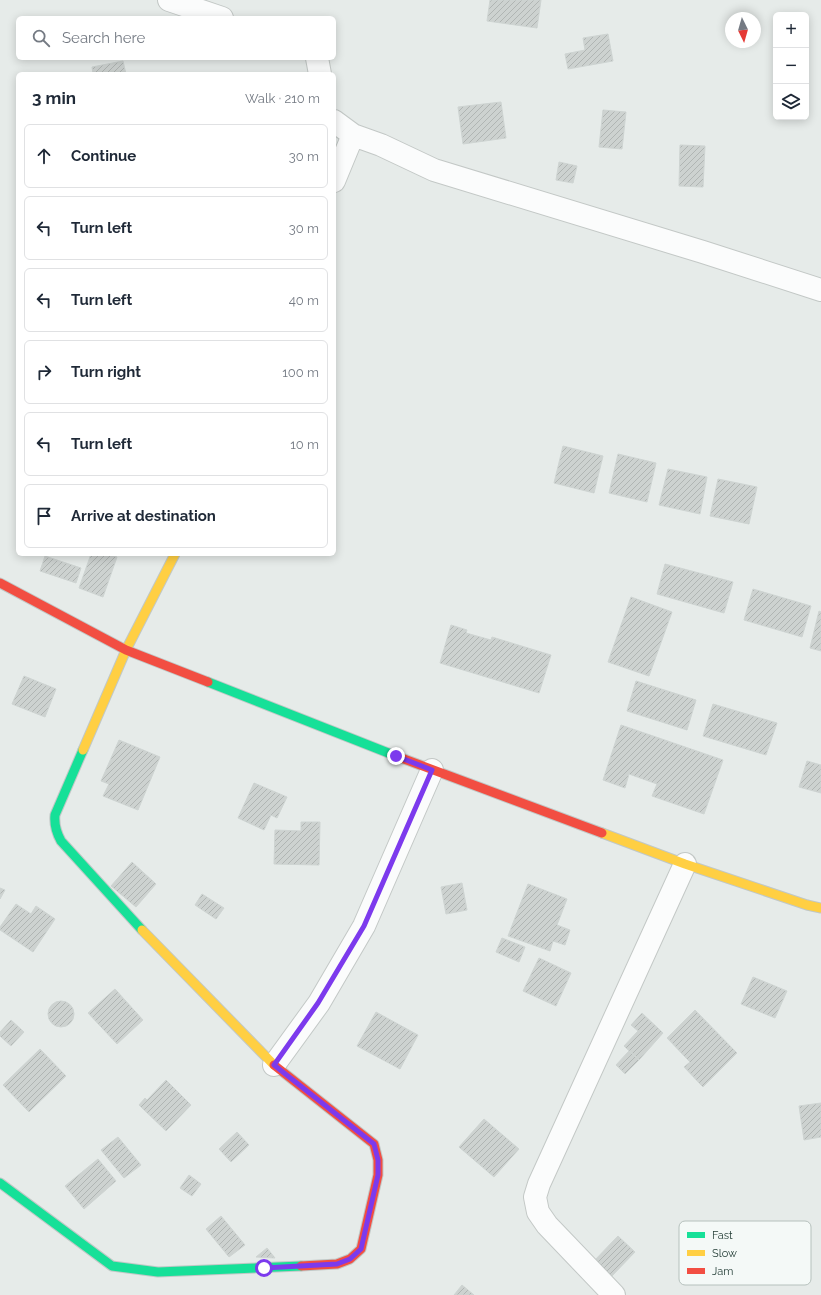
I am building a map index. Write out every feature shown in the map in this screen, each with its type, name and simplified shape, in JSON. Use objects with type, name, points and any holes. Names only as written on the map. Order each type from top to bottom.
[{"type":"street","points":[[169,0],[216,16]]},
{"type":"street","points":[[317,60],[320,72]]},
{"type":"street","points":[[336,122],[353,135],[381,145],[411,160],[441,172],[703,252],[821,290]]},
{"type":"street","points":[[336,176],[353,135]]},
{"type":"street","points":[[0,1183],[112,1266],[158,1272],[337,1264],[350,1259],[361,1249],[378,1175],[378,1160],[374,1144],[274,1065],[144,932],[61,841],[53,824],[55,815],[126,650],[174,556]]},
{"type":"street","points":[[0,583],[126,650],[432,770],[684,864],[807,905],[821,908]]},
{"type":"street","points":[[274,1065],[318,1003],[364,926],[432,770]]},
{"type":"street","points":[[614,1295],[547,1225],[538,1212],[536,1198],[539,1184],[684,864]]},
{"type":"building","points":[[490,0],[541,0],[537,28],[487,21]]},
{"type":"building","points":[[608,34],[613,61],[568,69],[565,54],[585,50],[583,38]]},
{"type":"building","points":[[123,61],[126,72],[93,72],[92,67]]},
{"type":"building","points":[[501,102],[506,138],[463,144],[458,107]]},
{"type":"building","points":[[603,110],[626,112],[622,149],[599,147]]},
{"type":"building","points":[[680,145],[705,146],[703,187],[679,186]]},
{"type":"building","points":[[559,162],[577,166],[573,183],[556,180]]},
{"type":"building","points":[[563,446],[603,456],[594,493],[554,483]]},
{"type":"building","points":[[618,454],[656,463],[647,502],[609,493]]},
{"type":"building","points":[[668,469],[707,477],[700,514],[659,505]]},
{"type":"building","points":[[718,479],[757,487],[749,524],[710,516]]},
{"type":"building","points":[[45,556],[81,568],[76,583],[40,571]]},
{"type":"building","points":[[90,556],[117,557],[103,597],[79,588]]},
{"type":"building","points":[[665,564],[733,582],[724,613],[657,594]]},
{"type":"building","points":[[753,589],[811,606],[802,637],[744,620]]},
{"type":"building","points":[[631,597],[672,612],[649,676],[608,662]]},
{"type":"building","points":[[819,611],[821,612],[821,651],[810,648]]},
{"type":"building","points":[[451,625],[467,630],[466,633],[491,640],[492,637],[551,655],[539,693],[440,663]]},
{"type":"building","points":[[24,676],[56,689],[45,717],[12,704]]},
{"type":"building","points":[[636,681],[696,700],[687,730],[627,711]]},
{"type":"building","points":[[713,704],[777,723],[766,755],[703,736]]},
{"type":"building","points":[[621,725],[723,760],[704,814],[652,796],[657,784],[629,774],[625,788],[603,780]]},
{"type":"building","points":[[119,740],[160,757],[138,810],[103,796],[109,784],[101,781]]},
{"type":"building","points":[[807,761],[821,765],[821,793],[799,787]]},
{"type":"building","points":[[254,783],[287,797],[277,818],[271,815],[264,830],[238,818]]},
{"type":"building","points":[[301,822],[320,822],[319,865],[274,864],[275,830],[301,831]]},
{"type":"building","points":[[132,862],[156,884],[136,907],[111,886]]},
{"type":"building","points":[[462,883],[467,910],[446,914],[441,887]]},
{"type":"building","points":[[528,884],[567,899],[557,925],[570,930],[565,945],[553,941],[550,951],[508,936]]},
{"type":"building","points":[[0,888],[5,890],[0,899]]},
{"type":"building","points":[[202,894],[224,908],[216,919],[195,905]]},
{"type":"building","points":[[16,904],[31,914],[36,906],[55,919],[33,952],[0,930],[0,927]]},
{"type":"building","points":[[502,938],[525,947],[519,962],[496,952]]},
{"type":"building","points":[[539,958],[571,973],[556,1006],[523,991]]},
{"type":"building","points":[[753,977],[787,991],[775,1018],[741,1004]]},
{"type":"building","points":[[115,989],[143,1020],[117,1044],[88,1013]]},
{"type":"building","points":[[61,1001],[70,1005],[74,1014],[70,1023],[61,1027],[52,1023],[48,1014],[52,1005]]},
{"type":"building","points":[[695,1010],[737,1053],[703,1087],[684,1067],[690,1062],[667,1038]]},
{"type":"building","points":[[376,1012],[418,1035],[400,1069],[357,1046]]},
{"type":"building","points":[[642,1013],[663,1033],[639,1060],[624,1046],[638,1031],[631,1025]]},
{"type":"building","points":[[11,1020],[24,1032],[11,1046],[0,1036],[0,1032]]},
{"type":"building","points":[[40,1049],[66,1076],[29,1112],[3,1085]]},
{"type":"building","points":[[629,1051],[639,1060],[625,1074],[616,1065]]},
{"type":"building","points":[[166,1080],[191,1105],[166,1131],[139,1105],[145,1098],[147,1100]]},
{"type":"building","points":[[821,1103],[821,1137],[804,1140],[799,1106]]},
{"type":"building","points":[[484,1119],[519,1149],[494,1177],[459,1147]]},
{"type":"building","points":[[237,1132],[249,1145],[231,1162],[219,1149]]},
{"type":"building","points":[[118,1137],[141,1165],[124,1178],[101,1150]]},
{"type":"building","points":[[98,1159],[116,1181],[84,1209],[65,1186]]},
{"type":"building","points":[[189,1175],[201,1184],[192,1196],[180,1188]]},
{"type":"building","points":[[221,1216],[245,1245],[229,1257],[206,1229]]},
{"type":"building","points":[[618,1236],[635,1252],[611,1277],[594,1261]]},
{"type":"building","points":[[267,1248],[275,1258],[256,1257]]},
{"type":"building","points":[[462,1285],[474,1295],[454,1295]]},
{"type":"traffic: fast","points":[[208,682],[396,756]]},
{"type":"traffic: fast","points":[[83,750],[55,815],[57,831],[61,841],[142,930]]},
{"type":"traffic: fast","points":[[0,1183],[112,1266],[158,1272],[301,1266]]},
{"type":"traffic: slow","points":[[83,750],[126,650],[174,556]]},
{"type":"traffic: slow","points":[[602,833],[685,864],[807,905],[821,908]]},
{"type":"traffic: slow","points":[[142,930],[274,1065]]},
{"type":"traffic: jam","points":[[0,583],[126,650],[208,682]]},
{"type":"traffic: jam","points":[[396,756],[602,833]]},
{"type":"traffic: jam","points":[[274,1065],[374,1144],[378,1160],[378,1175],[361,1249],[350,1259],[337,1264],[301,1266]]},
{"type":"route","points":[[264,1268],[337,1264],[350,1259],[361,1249],[378,1175],[378,1160],[374,1144],[274,1065],[318,1003],[364,926],[432,770],[396,756]]}]
